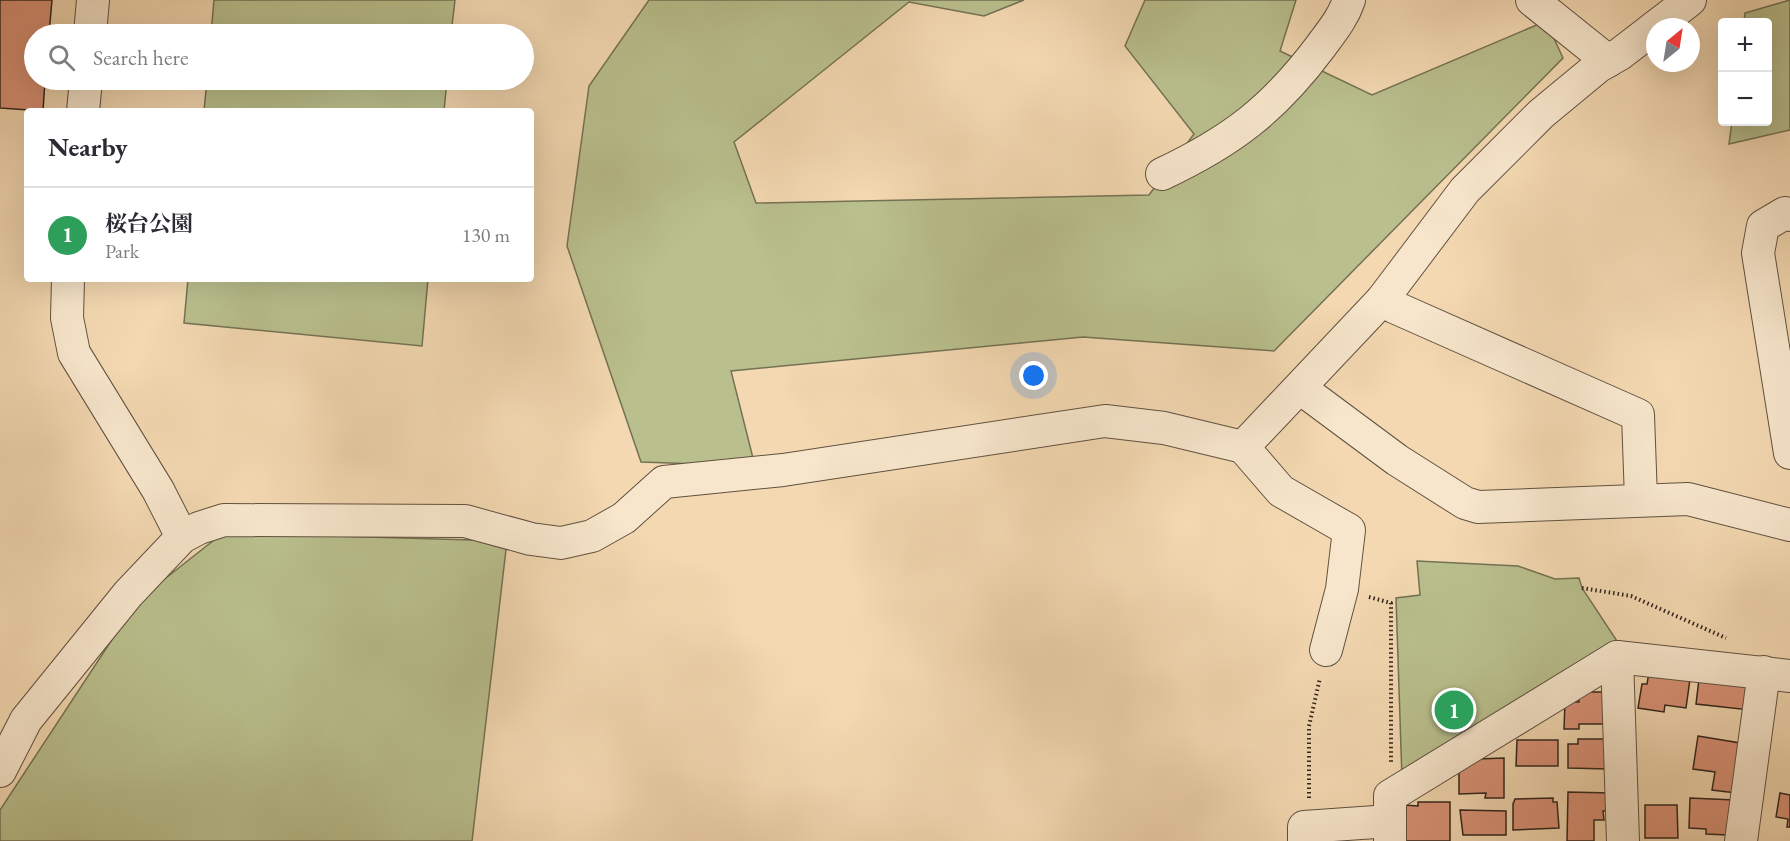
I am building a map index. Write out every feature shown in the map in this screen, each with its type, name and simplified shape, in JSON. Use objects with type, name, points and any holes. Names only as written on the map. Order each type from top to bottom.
[{"type":"street","points":[[91,24],[93,0]]},
{"type":"street","points":[[1162,174],[1208,152],[1260,116],[1311,59],[1344,16],[1349,0]]},
{"type":"street","points":[[1532,0],[1608,61]]},
{"type":"street","points":[[1667,18],[1690,0]]},
{"type":"street","points":[[1243,447],[1382,300],[1465,190],[1540,114],[1646,34]]},
{"type":"street","points":[[83,108],[85,90]]},
{"type":"street","points":[[1790,215],[1785,213],[1763,226],[1758,252],[1790,453]]},
{"type":"street","points":[[68,282],[67,318],[74,353],[158,490],[182,537]]},
{"type":"street","points":[[1382,300],[1394,308],[1638,415],[1641,499]]},
{"type":"street","points":[[1300,388],[1397,460],[1465,503],[1478,507],[1688,499],[1790,525]]},
{"type":"street","points":[[0,771],[26,720],[128,594],[182,537],[199,528],[224,520],[426,519],[465,521],[531,539],[561,543],[592,536],[624,518],[664,482],[783,470],[1105,421],[1164,428],[1243,447],[1281,491],[1349,530],[1342,589],[1326,650]]},
{"type":"street","points":[[1617,657],[1623,841]]},
{"type":"street","points":[[1307,834],[1390,819],[1617,657],[1777,674],[1741,841]]},
{"type":"path","points":[[1582,588],[1631,596],[1734,642]]},
{"type":"path","points":[[1342,589],[1391,603],[1390,819]]},
{"type":"path","points":[[1307,834],[1309,726],[1326,650]]},
{"type":"green space","points":[[214,0],[455,0],[452,24],[212,24]]},
{"type":"green space","points":[[649,0],[1024,0],[984,16],[909,2],[734,142],[756,203],[1149,195],[1194,134],[1125,46],[1145,0],[1296,0],[1280,51],[1372,95],[1546,21],[1563,58],[1274,351],[1083,337],[731,371],[755,466],[641,462],[567,246],[589,86]]},
{"type":"green space","points":[[1790,0],[1790,130],[1729,144],[1731,126],[1772,126],[1772,18],[1744,18],[1745,13]]},
{"type":"green space","points":[[206,90],[446,90],[444,108],[204,108]]},
{"type":"green space","points":[[188,282],[428,282],[422,346],[184,323]]},
{"type":"green space","points":[[223,533],[507,541],[472,841],[0,841],[0,810],[138,600]]},
{"type":"green space","points":[[1417,561],[1518,566],[1555,579],[1579,578],[1582,588],[1617,641],[1402,779],[1396,598],[1420,595]]},
{"type":"building","points":[[0,0],[52,0],[50,24],[24,24],[24,90],[44,90],[43,108],[0,108]]},
{"type":"building","points":[[1649,672],[1691,672],[1686,708],[1665,705],[1664,712],[1638,708],[1642,684],[1647,684]]},
{"type":"building","points":[[1699,679],[1753,686],[1750,710],[1696,704]]},
{"type":"building","points":[[1579,692],[1605,692],[1605,724],[1579,724],[1579,729],[1564,729],[1565,702],[1579,702]]},
{"type":"building","points":[[1698,736],[1740,743],[1736,793],[1712,790],[1715,772],[1693,769]]},
{"type":"building","points":[[1578,739],[1604,739],[1604,744],[1609,744],[1608,769],[1568,768],[1568,744],[1578,744]]},
{"type":"building","points":[[1517,740],[1558,740],[1558,766],[1516,766]]},
{"type":"building","points":[[1504,758],[1504,798],[1485,798],[1486,793],[1459,794],[1459,766],[1477,759]]},
{"type":"building","points":[[1568,792],[1611,793],[1611,811],[1603,811],[1604,820],[1594,820],[1594,841],[1567,841]]},
{"type":"building","points":[[1780,793],[1790,795],[1790,827],[1787,827],[1788,819],[1776,817]]},
{"type":"building","points":[[1553,798],[1553,802],[1557,802],[1559,828],[1513,830],[1515,799]]},
{"type":"building","points":[[1690,798],[1734,800],[1728,835],[1706,834],[1706,829],[1689,828]]},
{"type":"building","points":[[1418,802],[1450,802],[1450,841],[1404,841],[1404,805],[1418,806]]},
{"type":"building","points":[[1645,805],[1677,805],[1678,838],[1645,838]]},
{"type":"building","points":[[1460,810],[1506,811],[1506,835],[1463,835]]},
{"type":"place","name":"桜台公園","points":[[1454,710]]}]
